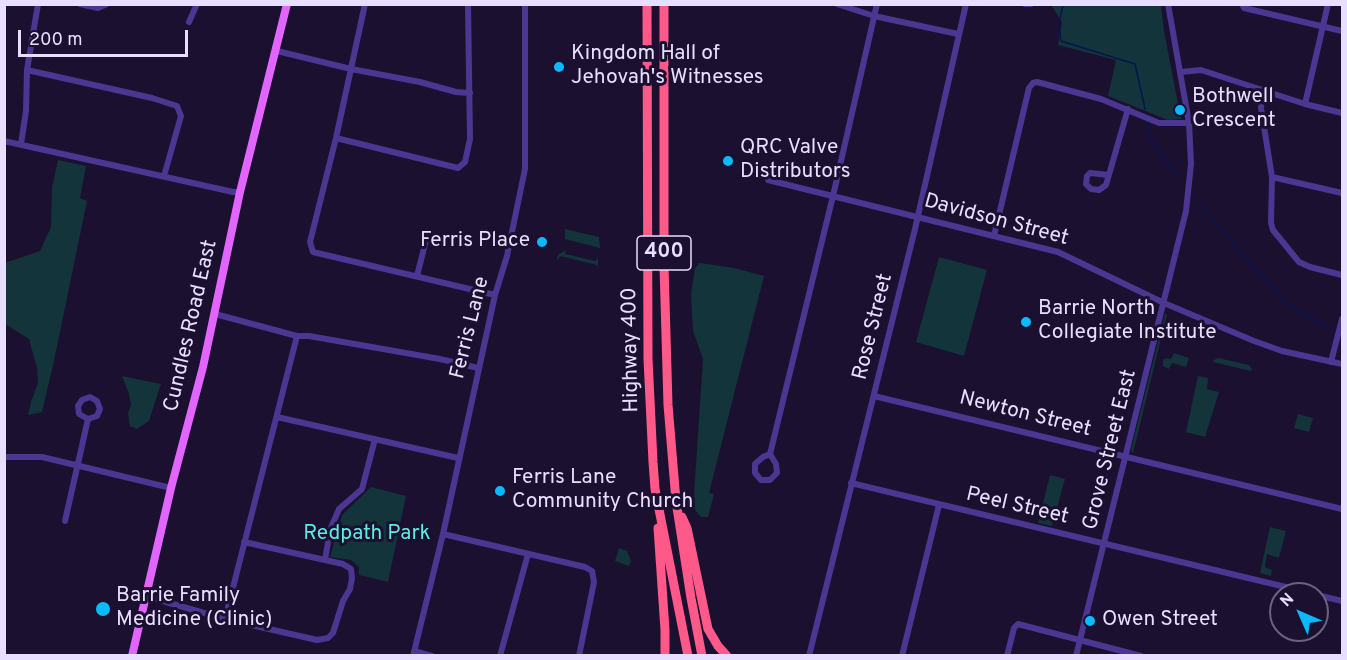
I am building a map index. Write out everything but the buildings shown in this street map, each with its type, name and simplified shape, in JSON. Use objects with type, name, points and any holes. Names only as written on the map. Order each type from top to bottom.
[{"type":"highway","name":"Highway 400","points":[[647,4],[648,358],[655,489],[688,656]]},
{"type":"highway","name":"Highway 400","points":[[664,4],[668,405],[676,501],[702,656]]},
{"type":"highway","points":[[655,489],[665,630],[664,656]]},
{"type":"highway","points":[[676,501],[687,528],[708,629],[727,656]]},
{"type":"main road","name":"Cundles Road East","points":[[132,656],[215,314],[240,192],[287,4]]},
{"type":"street","points":[[21,144],[26,111],[27,70],[38,4]]},
{"type":"street","points":[[80,4],[98,8],[107,4]]},
{"type":"street","points":[[189,22],[197,4]]},
{"type":"street","points":[[365,4],[336,138],[310,242],[313,252],[495,295]]},
{"type":"street","points":[[336,138],[458,168],[465,162],[470,139],[468,4]]},
{"type":"street","name":"Ferris Lane","points":[[414,653],[525,170],[525,4]]},
{"type":"street","points":[[837,4],[874,16],[958,34]]},
{"type":"street","points":[[770,454],[755,464],[755,473],[761,480],[770,480],[777,473],[776,464],[770,454],[877,4]]},
{"type":"street","name":"Rose Street","points":[[809,656],[917,218],[966,4]]},
{"type":"street","points":[[1025,4],[1031,4]]},
{"type":"street","name":"Grove Street East","points":[[1076,656],[1186,211],[1191,164],[1189,123],[1168,4]]},
{"type":"street","points":[[1242,4],[1244,8],[1342,31]]},
{"type":"street","points":[[1305,104],[1328,4]]},
{"type":"street","points":[[277,51],[456,92],[470,93]]},
{"type":"street","points":[[27,70],[177,106],[181,116],[164,176]]},
{"type":"street","points":[[1181,72],[1201,70],[1305,104],[1342,113]]},
{"type":"street","points":[[994,236],[1030,86],[1037,82],[1101,99],[1159,123],[1189,123]]},
{"type":"street","points":[[1263,90],[1261,108],[1272,177],[1272,225],[1278,238],[1305,265],[1342,276]]},
{"type":"street","points":[[1108,175],[1128,109]]},
{"type":"street","points":[[4,141],[240,192]]},
{"type":"street","points":[[1272,177],[1342,193]]},
{"type":"street","name":"Davidson Street","points":[[768,180],[1058,252],[1164,303],[1266,346],[1342,364]]},
{"type":"street","points":[[417,276],[426,240]]},
{"type":"street","points":[[215,314],[297,336],[386,349],[478,368]]},
{"type":"street","points":[[1331,362],[1342,319]]},
{"type":"street","points":[[225,619],[297,336]]},
{"type":"street","name":"Newton Street","points":[[874,396],[1342,509]]},
{"type":"street","points":[[277,417],[458,458]]},
{"type":"street","points":[[65,521],[88,420]]},
{"type":"street","points":[[325,560],[330,530],[339,508],[362,489],[375,439]]},
{"type":"street","points":[[4,457],[35,456],[171,488]]},
{"type":"street","name":"Peel Street","points":[[851,483],[1269,583]]},
{"type":"street","points":[[902,656],[939,505]]},
{"type":"street","points":[[443,534],[585,567],[594,575],[579,656]]},
{"type":"street","points":[[146,596],[225,619],[317,640],[328,638],[333,633],[352,578],[351,569],[343,564],[244,542]]},
{"type":"street","points":[[501,656],[528,554]]},
{"type":"street","points":[[1007,656],[1016,625],[1141,656]]},
{"type":"street","points":[[414,653],[432,656]]},
{"type":"green space","points":[[1051,5],[1161,5],[1181,119],[1168,120],[1108,96],[1116,60],[1058,45],[1062,22]]},
{"type":"green space","points":[[58,160],[86,166],[80,198],[87,201],[42,412],[28,415],[38,383],[37,368],[29,339],[5,324],[5,263],[40,251],[51,227],[52,188]]},
{"type":"green space","points":[[565,229],[599,237],[600,248],[565,239]]},
{"type":"green space","points":[[566,250],[565,254],[596,261],[598,257],[598,269],[597,265],[560,256],[558,260],[558,255]]},
{"type":"green space","points":[[939,257],[987,270],[964,356],[916,342]]},
{"type":"green space","points":[[700,263],[734,268],[764,276],[709,493],[714,494],[708,517],[701,517],[695,510],[694,494],[703,359],[693,331],[691,294],[695,268]]},
{"type":"green space","points":[[1165,314],[1167,314],[1133,453],[1131,450]]},
{"type":"green space","points":[[1174,353],[1189,358],[1186,367],[1172,363],[1169,369],[1163,366],[1163,360],[1171,359]]},
{"type":"green space","points":[[1218,358],[1249,365],[1252,369],[1251,371],[1213,362]]},
{"type":"green space","points":[[122,376],[161,384],[149,421],[137,429],[130,426],[128,413],[131,405]]},
{"type":"green space","points":[[1198,376],[1208,378],[1207,389],[1219,392],[1205,437],[1186,432]]},
{"type":"green space","points":[[1298,414],[1313,418],[1309,432],[1294,428]]},
{"type":"green space","points":[[1050,475],[1065,479],[1052,526],[1038,523]]},
{"type":"green space","name":"Redpath Park","points":[[371,487],[406,496],[388,582],[359,575],[359,567],[351,560],[330,557],[342,515]]},
{"type":"green space","points":[[1270,527],[1286,531],[1279,558],[1267,554],[1265,567],[1272,570],[1271,576],[1260,573]]},
{"type":"green space","points":[[619,548],[627,551],[631,561],[629,566],[615,561]]},
{"type":"waterway","points":[[1061,4],[1063,5],[1059,23],[1061,41],[1135,64],[1145,109]]},
{"type":"waterway","points":[[1147,124],[1151,140],[1178,177]]},
{"type":"waterway","points":[[1197,202],[1286,303],[1330,329]]},
{"type":"place","name":"Kingdom Hall of Jehovah's Witnesses","points":[[559,67]]},
{"type":"place","name":"Bothwell Crescent","points":[[1180,110]]},
{"type":"place","name":"QRC Valve Distributors","points":[[728,161]]},
{"type":"place","name":"Ferris Place","points":[[542,242]]},
{"type":"place","name":"Barrie North Collegiate Institute","points":[[1026,322]]},
{"type":"place","name":"Ferris Lane Community Church","points":[[500,491]]},
{"type":"place","name":"Barrie Family Medicine (Clinic)","points":[[103,609]]},
{"type":"place","name":"Owen Street","points":[[1090,621]]}]
